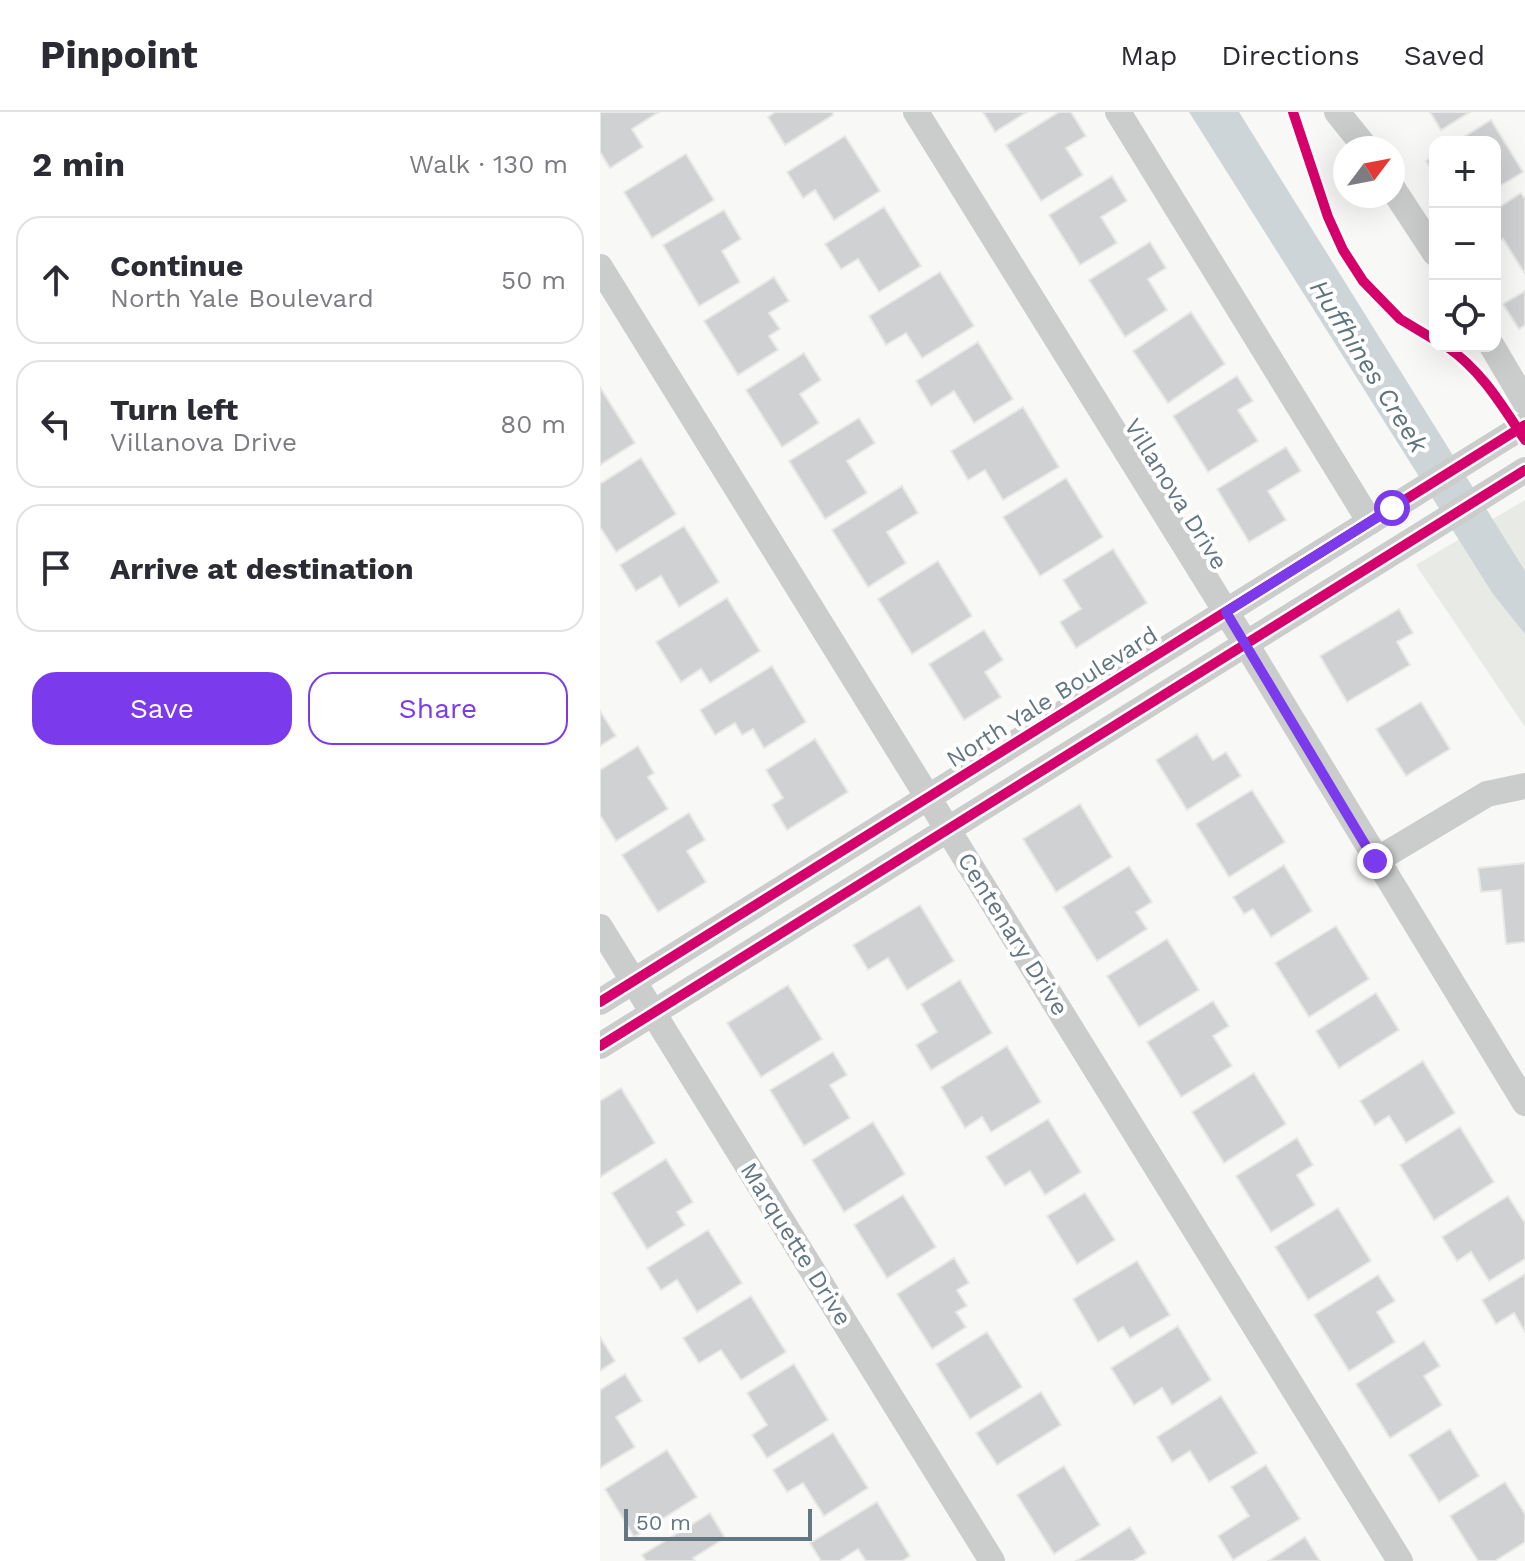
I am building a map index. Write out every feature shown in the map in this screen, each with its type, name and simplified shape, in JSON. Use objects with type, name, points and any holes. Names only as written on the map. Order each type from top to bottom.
[{"type":"street","name":"Villanova Drive","points":[[916,112],[1246,644],[1375,861],[1525,1103]]},
{"type":"street","points":[[1118,112],[1381,515]]},
{"type":"street","points":[[1337,112],[1356,136]]},
{"type":"street","points":[[1405,207],[1429,244]]},
{"type":"street","name":"Centenary Drive","points":[[600,267],[1400,1561]]},
{"type":"street","points":[[1496,352],[1525,402]]},
{"type":"street","name":"North Yale Boulevard","points":[[600,1002],[1525,425]]},
{"type":"street","points":[[600,1046],[1522,471]]},
{"type":"street","points":[[1375,861],[1487,794],[1525,786]]},
{"type":"street","name":"Marquette Drive","points":[[600,927],[992,1561]]},
{"type":"shaded area","points":[[1525,500],[1525,727],[1416,565]]},
{"type":"water","name":"Huffhines Creek","points":[[1189,112],[1239,112],[1525,571],[1525,634],[1493,594]]},
{"type":"building","points":[[600,112],[659,112],[632,129],[643,147],[610,168],[600,152]]},
{"type":"building","points":[[775,112],[832,112],[833,115],[785,145],[768,117]]},
{"type":"building","points":[[983,112],[1027,112],[995,132]]},
{"type":"building","points":[[1059,112],[1071,112],[1086,136],[1066,148],[1083,175],[1041,201],[1006,145]]},
{"type":"building","points":[[1430,112],[1470,112],[1441,130]]},
{"type":"building","points":[[1491,120],[1501,136],[1466,136]]},
{"type":"building","points":[[845,136],[880,191],[834,220],[815,190],[803,198],[787,172]]},
{"type":"building","points":[[1501,136],[1523,172],[1501,185]]},
{"type":"building","points":[[686,154],[714,200],[652,238],[624,192]]},
{"type":"building","points":[[1112,176],[1127,201],[1101,217],[1117,243],[1080,265],[1049,215]]},
{"type":"building","points":[[1521,193],[1525,199],[1525,274],[1501,240],[1501,206]]},
{"type":"building","points":[[884,207],[921,266],[879,292],[858,259],[841,269],[825,244]]},
{"type":"building","points":[[724,210],[741,239],[722,251],[740,282],[699,306],[663,245]]},
{"type":"building","points":[[1150,242],[1166,268],[1148,279],[1167,310],[1125,337],[1089,280]]},
{"type":"building","points":[[940,272],[974,326],[922,358],[906,333],[886,345],[869,316]]},
{"type":"building","points":[[774,277],[789,301],[769,313],[780,329],[769,336],[778,350],[738,375],[704,321]]},
{"type":"building","points":[[1525,291],[1525,325],[1519,329],[1503,304]]},
{"type":"building","points":[[1191,312],[1225,364],[1168,403],[1133,351]]},
{"type":"building","points":[[978,342],[1013,399],[974,423],[954,391],[931,406],[916,381]]},
{"type":"building","points":[[804,353],[821,380],[800,394],[819,423],[782,447],[746,390]]},
{"type":"building","points":[[1237,376],[1253,401],[1238,410],[1258,441],[1208,472],[1173,416]]},
{"type":"building","points":[[600,387],[635,443],[600,465]]},
{"type":"building","points":[[1023,407],[1059,467],[1003,500],[985,470],[968,480],[951,451]]},
{"type":"building","points":[[859,418],[875,443],[847,461],[867,493],[825,519],[789,461]]},
{"type":"building","points":[[1286,447],[1301,471],[1268,491],[1286,520],[1249,542],[1217,489]]},
{"type":"building","points":[[641,458],[676,514],[616,552],[600,527],[600,484]]},
{"type":"building","points":[[1066,478],[1103,537],[1040,576],[1003,517]]},
{"type":"building","points":[[902,486],[918,513],[887,532],[906,563],[868,587],[832,530]]},
{"type":"building","points":[[684,526],[719,582],[679,607],[661,576],[636,591],[620,565]]},
{"type":"building","points":[[1113,549],[1147,603],[1076,648],[1060,622],[1081,609],[1063,580]]},
{"type":"building","points":[[938,561],[972,616],[912,654],[878,599]]},
{"type":"building","points":[[727,598],[760,651],[710,683],[701,669],[681,682],[656,642]]},
{"type":"building","points":[[1399,609],[1413,633],[1397,642],[1410,665],[1347,702],[1320,656]]},
{"type":"building","points":[[984,630],[1003,660],[985,672],[1001,697],[964,720],[929,664]]},
{"type":"building","points":[[772,666],[806,722],[764,748],[753,729],[742,735],[735,723],[715,735],[700,710]]},
{"type":"building","points":[[1421,702],[1450,749],[1406,776],[1376,729]]},
{"type":"building","points":[[600,711],[616,736],[600,746]]},
{"type":"building","points":[[1197,734],[1213,760],[1226,752],[1241,776],[1187,810],[1156,760]]},
{"type":"building","points":[[815,739],[848,792],[787,830],[772,805],[783,798],[766,770]]},
{"type":"building","points":[[638,746],[654,773],[648,777],[668,809],[616,841],[600,815],[600,770]]},
{"type":"building","points":[[1252,790],[1285,842],[1229,877],[1196,824]]},
{"type":"building","points":[[1080,804],[1112,857],[1056,892],[1023,839]]},
{"type":"building","points":[[689,813],[705,840],[687,851],[706,882],[658,912],[622,855]]},
{"type":"building","points":[[1525,863],[1525,942],[1506,944],[1501,890],[1481,892],[1478,868]]},
{"type":"building","points":[[1284,865],[1312,911],[1271,937],[1253,909],[1244,914],[1233,897]]},
{"type":"building","points":[[1129,866],[1152,902],[1136,912],[1147,929],[1097,961],[1063,907]]},
{"type":"building","points":[[920,905],[954,961],[907,990],[888,958],[868,970],[853,945]]},
{"type":"building","points":[[1336,926],[1369,979],[1309,1017],[1275,963]]},
{"type":"building","points":[[1167,939],[1199,990],[1139,1027],[1107,976]]},
{"type":"building","points":[[960,980],[992,1033],[931,1070],[916,1045],[937,1032],[921,1004]]},
{"type":"building","points":[[788,985],[822,1039],[761,1077],[727,1023]]},
{"type":"building","points":[[1376,993],[1399,1030],[1339,1068],[1316,1031]]},
{"type":"building","points":[[1213,1001],[1229,1026],[1213,1036],[1232,1066],[1181,1097],[1147,1042]]},
{"type":"building","points":[[1007,1046],[1041,1102],[991,1132],[982,1117],[965,1128],[941,1087]]},
{"type":"building","points":[[833,1052],[847,1075],[830,1085],[850,1118],[804,1146],[770,1090]]},
{"type":"building","points":[[1423,1061],[1455,1113],[1406,1143],[1389,1116],[1375,1125],[1360,1101]]},
{"type":"building","points":[[1254,1073],[1286,1124],[1224,1163],[1192,1112]]},
{"type":"building","points":[[621,1088],[655,1143],[600,1177],[600,1101]]},
{"type":"building","points":[[1048,1119],[1081,1172],[1045,1195],[1030,1171],[1005,1186],[986,1157]]},
{"type":"building","points":[[873,1122],[905,1174],[844,1212],[812,1160]]},
{"type":"building","points":[[1460,1127],[1494,1182],[1434,1220],[1400,1165]]},
{"type":"building","points":[[1297,1138],[1313,1165],[1297,1175],[1315,1205],[1271,1232],[1236,1176]]},
{"type":"building","points":[[666,1159],[693,1202],[677,1212],[685,1225],[647,1249],[612,1193]]},
{"type":"building","points":[[1085,1193],[1115,1240],[1077,1264],[1047,1216]]},
{"type":"building","points":[[903,1195],[936,1247],[887,1278],[854,1225]]},
{"type":"building","points":[[1508,1196],[1525,1223],[1525,1259],[1489,1281],[1471,1252],[1457,1261],[1442,1237]]},
{"type":"building","points":[[1338,1208],[1371,1261],[1308,1300],[1275,1247]]},
{"type":"building","points":[[708,1230],[742,1283],[697,1312],[677,1280],[661,1290],[647,1268]]},
{"type":"building","points":[[954,1258],[969,1283],[957,1290],[967,1306],[956,1312],[966,1327],[932,1349],[897,1294]]},
{"type":"building","points":[[1137,1261],[1170,1315],[1130,1338],[1123,1327],[1098,1342],[1073,1299]]},
{"type":"building","points":[[1525,1274],[1525,1332],[1514,1313],[1496,1324],[1482,1300]]},
{"type":"building","points":[[1378,1275],[1395,1301],[1377,1312],[1395,1342],[1349,1371],[1314,1315]]},
{"type":"building","points":[[751,1296],[786,1352],[741,1380],[721,1350],[699,1363],[683,1338]]},
{"type":"building","points":[[1178,1326],[1211,1380],[1172,1405],[1162,1388],[1134,1405],[1111,1368]]},
{"type":"building","points":[[987,1332],[1022,1387],[970,1419],[936,1364]]},
{"type":"building","points":[[600,1337],[615,1361],[600,1371]]},
{"type":"building","points":[[1424,1341],[1440,1366],[1424,1376],[1442,1405],[1390,1438],[1356,1384]]},
{"type":"building","points":[[794,1364],[828,1420],[767,1458],[752,1435],[767,1425],[747,1393]]},
{"type":"building","points":[[625,1374],[642,1401],[616,1417],[635,1447],[600,1468],[600,1390]]},
{"type":"building","points":[[1041,1392],[1061,1425],[997,1465],[976,1433]]},
{"type":"building","points":[[1221,1396],[1257,1453],[1209,1482],[1190,1451],[1172,1462],[1157,1437]]},
{"type":"building","points":[[1450,1429],[1479,1476],[1439,1502],[1409,1455]]},
{"type":"building","points":[[833,1433],[868,1488],[824,1516],[803,1483],[787,1492],[773,1470]]},
{"type":"building","points":[[667,1450],[697,1497],[634,1537],[605,1489]]},
{"type":"building","points":[[1266,1465],[1300,1519],[1233,1560],[1218,1536],[1249,1516],[1231,1487]]},
{"type":"building","points":[[1064,1466],[1100,1525],[1054,1554],[1017,1495]]},
{"type":"building","points":[[1505,1482],[1525,1514],[1525,1542],[1495,1561],[1478,1561],[1450,1516]]},
{"type":"building","points":[[877,1502],[910,1556],[902,1561],[866,1561],[858,1549],[839,1561],[821,1561],[810,1543]]},
{"type":"building","points":[[710,1513],[725,1538],[693,1558],[695,1561],[646,1561],[642,1555]]},
{"type":"building","points":[[1130,1527],[1146,1553],[1133,1561],[1076,1561]]},
{"type":"building","points":[[1305,1537],[1320,1561],[1268,1561]]},
{"type":"cycle path","points":[[1293,112],[1328,217],[1343,250],[1363,281],[1400,319],[1429,336]]},
{"type":"cycle path","points":[[1454,352],[1480,377],[1525,440]]},
{"type":"cycle path","points":[[600,1002],[1525,425]]},
{"type":"cycle path","points":[[600,1046],[1525,470]]},
{"type":"route","points":[[1375,861],[1226,612],[1392,508]]}]
